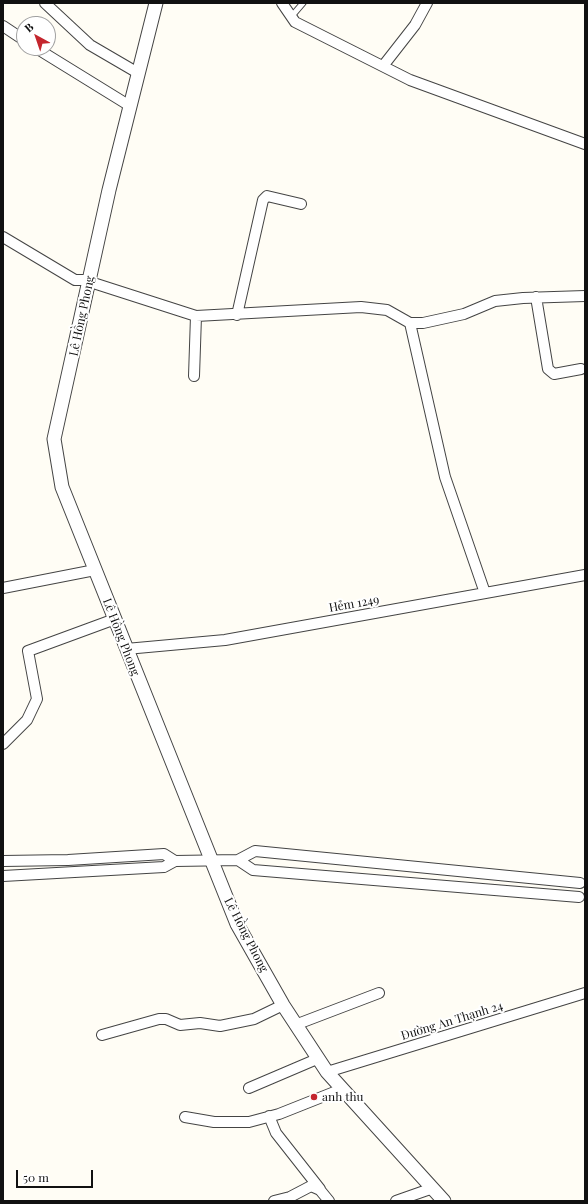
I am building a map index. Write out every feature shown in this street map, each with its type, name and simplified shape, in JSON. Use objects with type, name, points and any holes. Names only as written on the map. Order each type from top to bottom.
[{"type":"street","points":[[45,3],[90,44],[138,73]]},
{"type":"street","name":"Lê Hồng Phong","points":[[156,3],[130,106],[54,439],[62,486],[237,924],[295,1025],[326,1072],[444,1201]]},
{"type":"street","points":[[282,3],[295,22],[410,80],[585,144]]},
{"type":"street","points":[[383,66],[415,25],[427,3]]},
{"type":"street","points":[[3,26],[16,35]]},
{"type":"street","points":[[49,56],[130,106]]},
{"type":"street","points":[[237,315],[262,200],[267,196],[301,204]]},
{"type":"street","points":[[3,237],[67,276],[196,316],[361,308],[387,310],[410,323],[423,323],[449,318],[495,301],[536,297],[585,296]]},
{"type":"street","points":[[536,297],[548,369],[554,374],[581,369]]},
{"type":"street","points":[[194,376],[196,316]]},
{"type":"street","points":[[410,323],[445,476],[485,593]]},
{"type":"street","points":[[3,588],[95,570]]},
{"type":"street","name":"Hẻm 1249","points":[[126,649],[225,640],[585,574]]},
{"type":"street","points":[[3,744],[27,720],[37,699],[28,651],[115,619]]},
{"type":"street","points":[[3,876],[164,868],[175,861],[210,859],[238,860],[255,851],[580,883]]},
{"type":"street","points":[[3,861],[68,860],[164,854],[175,861]]},
{"type":"street","points":[[238,860],[253,870],[579,897]]},
{"type":"street","points":[[429,868],[429,885]]},
{"type":"street","points":[[295,1025],[379,993]]},
{"type":"street","name":"Đường An Thạnh 24","points":[[326,1072],[585,994]]},
{"type":"street","points":[[102,1035],[159,1019],[166,1019],[180,1026],[200,1023],[220,1026],[254,1019],[283,1005]]},
{"type":"street","points":[[249,1088],[317,1059]]},
{"type":"street","points":[[185,1117],[214,1122],[249,1122],[342,1089]]},
{"type":"street","points":[[269,1116],[280,1138],[329,1201]]},
{"type":"street","points":[[274,1201],[290,1197],[311,1186],[320,1189]]},
{"type":"street","points":[[396,1201],[433,1188]]},
{"type":"lane","points":[[291,18],[303,3]]},
{"type":"place","name":"anh thu","points":[[314,1097]]}]
